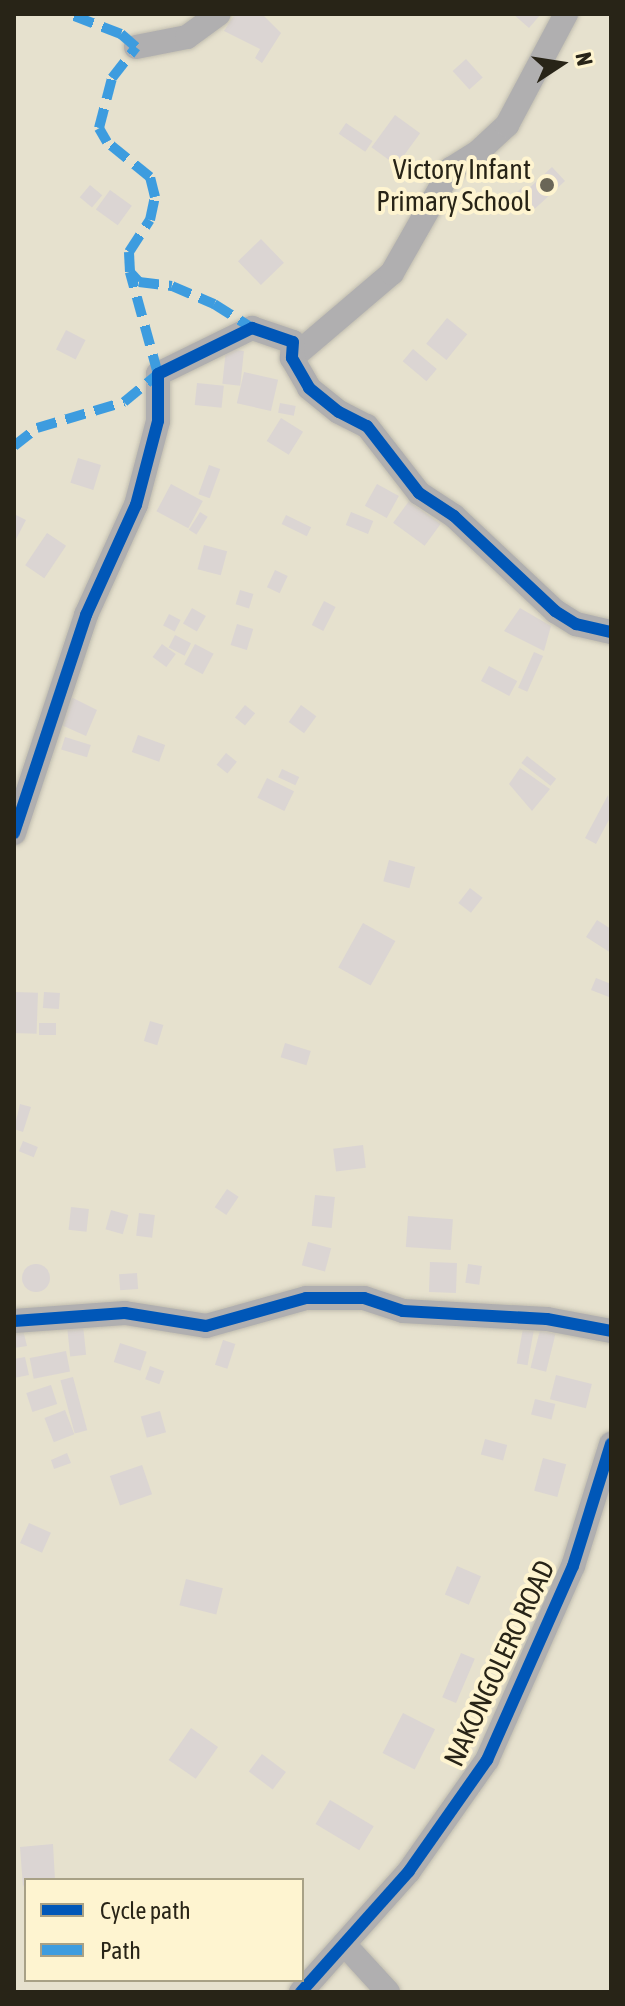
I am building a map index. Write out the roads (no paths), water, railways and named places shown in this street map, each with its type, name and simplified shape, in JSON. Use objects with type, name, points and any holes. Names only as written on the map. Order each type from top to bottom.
[{"type":"street","points":[[136,47],[187,37],[219,14]]},
{"type":"street","points":[[292,358],[392,273],[451,169],[478,152],[507,125],[566,14]]},
{"type":"street","points":[[14,833],[80,629],[136,505],[158,421],[158,374],[252,328],[293,342],[292,358],[309,388],[339,412],[367,426],[419,493],[454,516],[555,611],[576,624],[611,632]]},
{"type":"street","points":[[14,1321],[125,1313],[206,1326],[306,1298],[364,1298],[403,1311],[547,1319],[611,1331]]},
{"type":"street","name":"NAKONGOLERO ROAD","points":[[301,1992],[409,1871],[487,1760],[573,1566],[611,1444]]},
{"type":"street","points":[[344,1944],[388,1992]]},
{"type":"place","name":"Victory Infant Primary School","points":[[547,185]]}]
